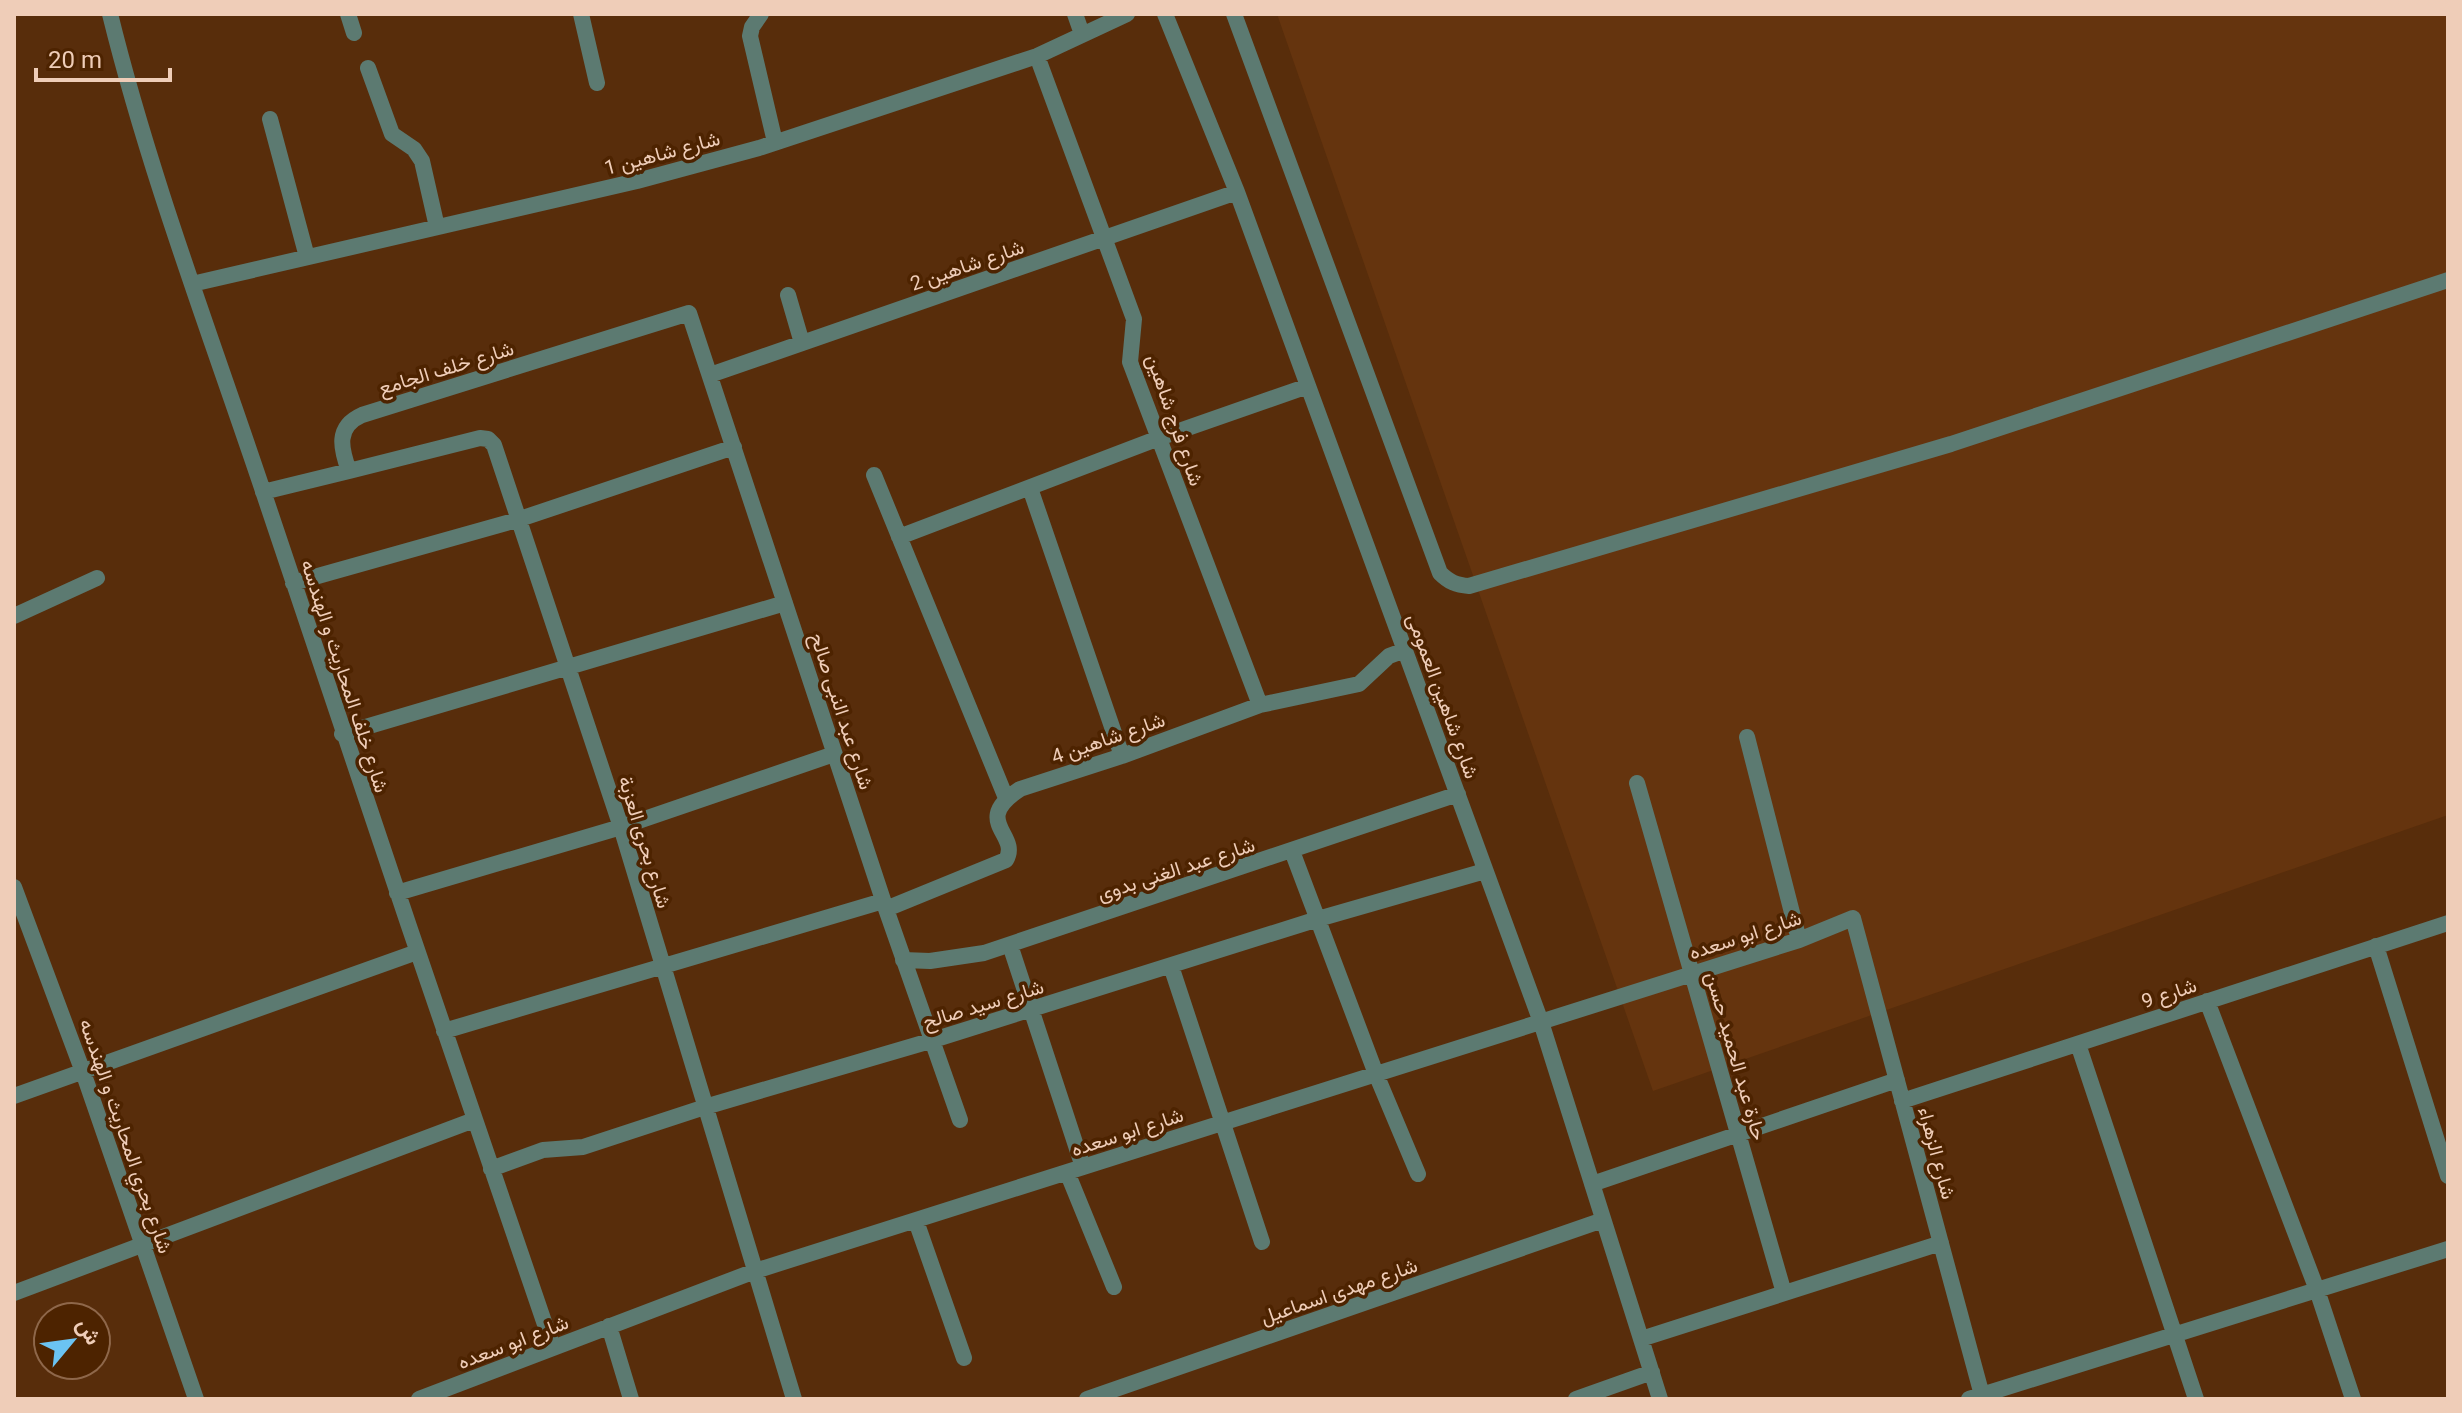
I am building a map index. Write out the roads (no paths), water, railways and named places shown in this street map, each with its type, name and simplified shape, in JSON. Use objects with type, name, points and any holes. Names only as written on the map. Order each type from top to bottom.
[{"type":"street","name":"شارع خلف المحاريث و الهندسه","points":[[110,14],[125,77],[192,284],[342,734],[553,1348]]},
{"type":"street","points":[[348,14],[354,33]]},
{"type":"street","points":[[581,14],[597,83]]},
{"type":"street","points":[[761,14],[750,36],[775,142]]},
{"type":"street","points":[[1075,14],[1082,34]]},
{"type":"street","name":"شارع شاهين 1","points":[[192,284],[637,181],[775,142],[1037,56],[1127,14]]},
{"type":"street","name":"شارع شاهين العمومى","points":[[1165,14],[1237,192],[1541,1022],[1660,1399]]},
{"type":"street","points":[[1234,14],[1436,563],[1448,581],[1458,585],[1469,586],[1951,444],[2448,280]]},
{"type":"street","name":"شارع فرج شاهين","points":[[1037,56],[1134,319],[1130,362],[1260,705]]},
{"type":"street","points":[[368,68],[392,134],[414,149],[422,161],[437,227]]},
{"type":"street","points":[[270,119],[307,257]]},
{"type":"street","name":"شارع شاهين 2","points":[[710,375],[1237,192]]},
{"type":"street","points":[[788,295],[802,343]]},
{"type":"street","name":"شارع عبد النبى صالح","points":[[689,313],[930,1041],[960,1120]]},
{"type":"street","name":"شارع خلف الجامع","points":[[349,471],[341,439],[348,424],[355,419],[689,313]]},
{"type":"street","points":[[899,537],[1159,438],[1308,386]]},
{"type":"street","name":"شارع بحرى العزبة","points":[[349,471],[480,438],[488,439],[494,445],[621,827],[794,1399]]},
{"type":"street","points":[[293,583],[517,520],[734,447]]},
{"type":"street","points":[[263,492],[349,471]]},
{"type":"street","points":[[444,1031],[662,966],[885,905],[1006,860],[1009,848],[997,821],[998,810],[1006,798],[874,475]]},
{"type":"street","points":[[1030,488],[1122,756]]},
{"type":"street","points":[[14,616],[97,578]]},
{"type":"street","points":[[342,734],[785,603]]},
{"type":"street","name":"شارع شاهين 4","points":[[1006,798],[1020,789],[1122,756],[1260,705],[1359,684],[1386,658],[1405,650]]},
{"type":"street","points":[[1747,737],[1799,940]]},
{"type":"street","points":[[397,893],[621,827],[834,754]]},
{"type":"street","name":"حارة عبد الحميد حسن","points":[[1637,783],[1784,1293]]},
{"type":"street","name":"شارع عبد الغنى بدوى","points":[[903,960],[958,958],[1010,945],[1458,794]]},
{"type":"street","points":[[1292,851],[1376,1074],[1418,1174]]},
{"type":"street","name":"شارع سيد صالح","points":[[491,1169],[528,1155],[583,1147],[1318,919],[1485,871]]},
{"type":"street","name":"شارع بحري المحاريث و الهندسه","points":[[14,887],[83,1072],[196,1399]]},
{"type":"street","name":"شارع ابو سعده","points":[[419,1399],[443,1395],[553,1348],[755,1271],[1799,940],[1853,918]]},
{"type":"street","name":"شارع الزهراء","points":[[1853,918],[1941,1243],[1978,1398]]},
{"type":"street","name":"شارع 9","points":[[1902,1101],[2448,923]]},
{"type":"street","points":[[1010,945],[1032,1010],[1075,1170],[1114,1287]]},
{"type":"street","points":[[2376,946],[2448,1176]]},
{"type":"street","points":[[14,1096],[417,952]]},
{"type":"street","points":[[1171,966],[1262,1242]]},
{"type":"street","points":[[2207,1001],[2317,1290],[2353,1399]]},
{"type":"street","points":[[2078,1044],[2196,1399]]},
{"type":"street","points":[[1592,1184],[1897,1080]]},
{"type":"street","points":[[14,1293],[474,1120]]},
{"type":"street","name":"شارع مهدى اسماعيل","points":[[1087,1399],[1603,1220]]},
{"type":"street","points":[[916,1221],[964,1358]]},
{"type":"street","points":[[1641,1339],[1941,1243]]},
{"type":"street","points":[[1978,1398],[2448,1249]]},
{"type":"street","points":[[609,1326],[631,1399]]},
{"type":"street","points":[[1576,1399],[1652,1372]]}]
